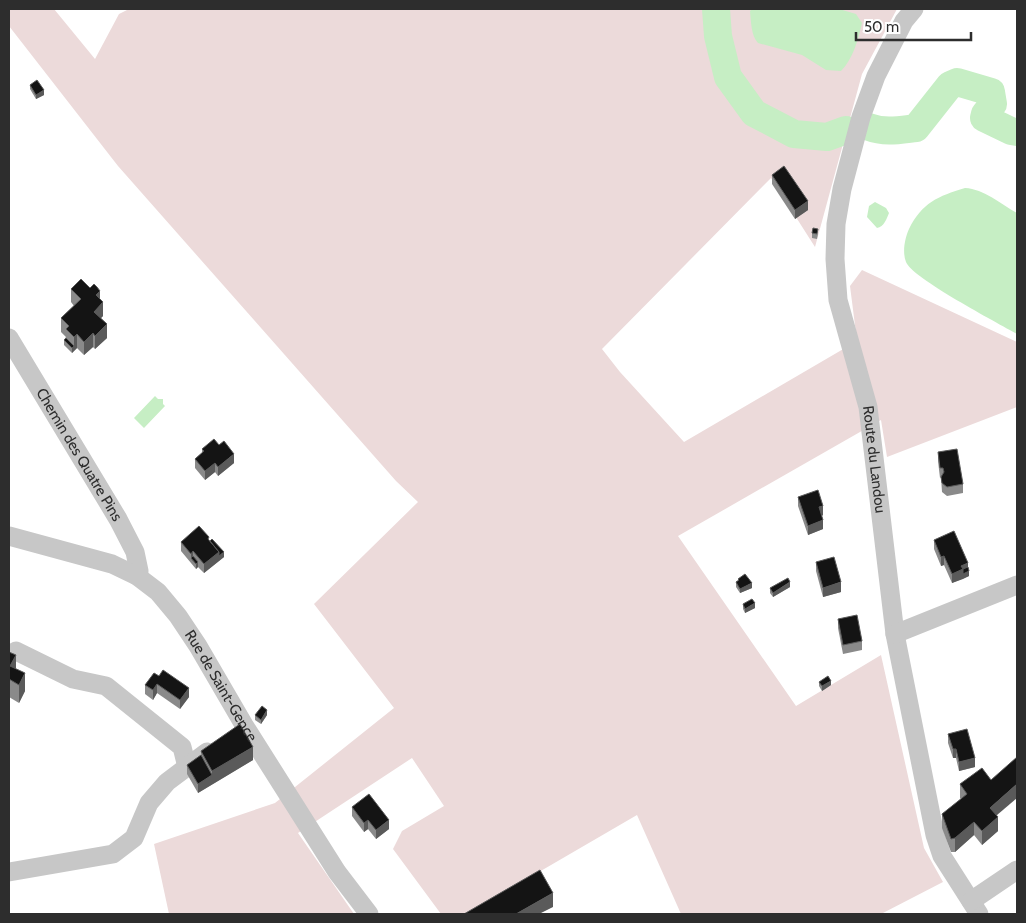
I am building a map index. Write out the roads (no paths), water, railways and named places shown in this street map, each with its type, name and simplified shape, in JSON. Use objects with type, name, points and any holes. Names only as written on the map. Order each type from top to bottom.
[{"type":"street","name":"Route du Landou","points":[[914,9],[904,21],[876,76],[861,116],[842,189],[836,224],[835,259],[838,300],[868,407],[895,634],[935,835],[942,856],[975,908]]},
{"type":"street","name":"Chemin des Quatre Pins","points":[[9,338],[118,519],[135,552],[139,571],[137,576]]},
{"type":"street","name":"Rue de Saint-Gence","points":[[9,536],[112,564],[137,576],[158,592],[178,616],[209,664],[232,734],[370,914]]},
{"type":"street","points":[[895,634],[1017,585]]},
{"type":"street","points":[[16,651],[73,679],[106,686],[182,747],[187,767]]},
{"type":"street","points":[[9,872],[113,854],[134,838],[148,802],[167,782],[232,734]]},
{"type":"street","points":[[975,908],[1017,870]]},
{"type":"waterway","points":[[716,9],[718,36],[728,77],[754,113],[794,134],[827,137],[846,130]]},
{"type":"waterway","points":[[869,127],[886,130],[916,128],[950,85],[957,82],[991,92],[993,104],[984,118],[1017,132]]}]
